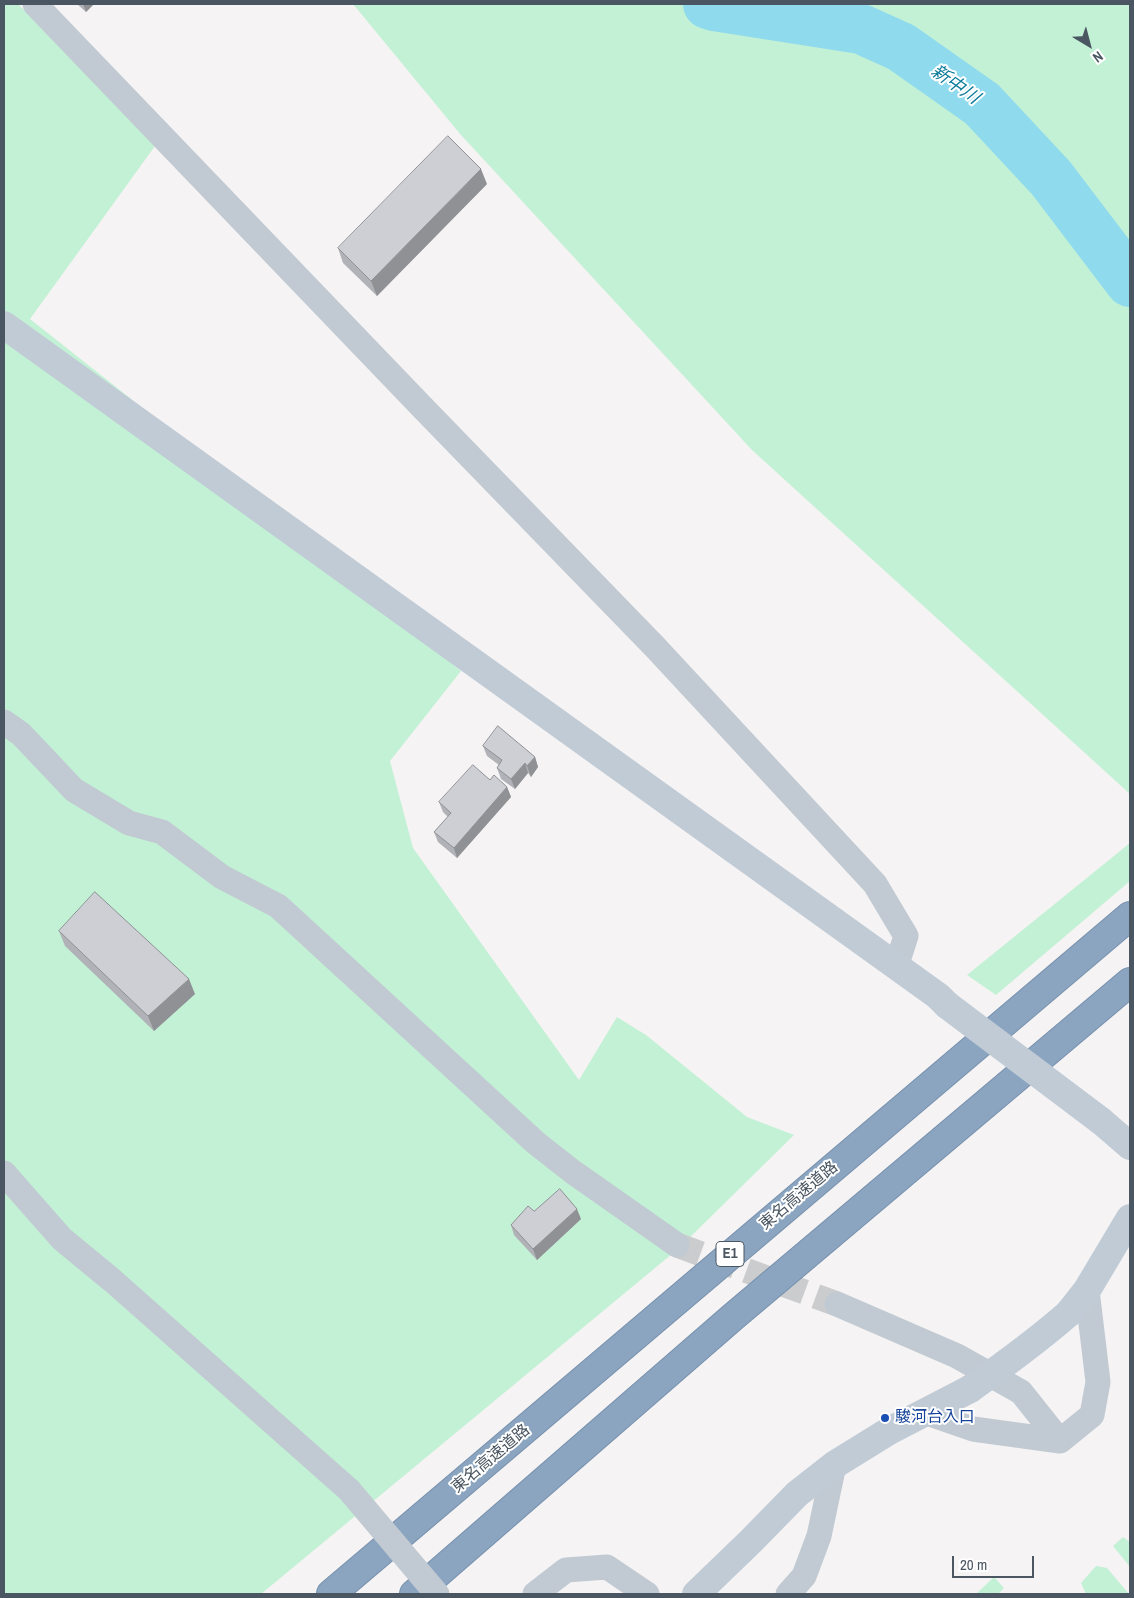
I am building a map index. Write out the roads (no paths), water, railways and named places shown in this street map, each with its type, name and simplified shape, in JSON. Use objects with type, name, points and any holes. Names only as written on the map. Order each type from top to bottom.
[{"type":"highway","name":"東名高速道路","points":[[331,1594],[1130,916]]},
{"type":"highway","points":[[414,1594],[734,1316],[1130,982]]},
{"type":"street","points":[[35,4],[655,647],[875,884],[906,936],[896,967]]},
{"type":"street","points":[[4,325],[938,996],[947,1005],[1101,1121],[1130,1146]]},
{"type":"street","points":[[4,722],[21,734],[74,790],[130,823],[162,832],[222,877],[278,906],[536,1142],[573,1172],[677,1245]]},
{"type":"street","points":[[4,1173],[62,1239],[113,1281],[349,1490],[437,1594]]},
{"type":"street","points":[[696,1594],[797,1494],[834,1464],[889,1431],[927,1413],[970,1389],[1010,1362],[1044,1335],[1068,1313],[1087,1290],[1130,1218]]},
{"type":"street","points":[[927,1413],[973,1429],[1060,1441],[1092,1415],[1098,1382],[1087,1290]]},
{"type":"street","points":[[838,1304],[957,1356],[1021,1392],[1060,1441]]},
{"type":"street","points":[[788,1594],[804,1576],[819,1536],[834,1464]]},
{"type":"street","points":[[535,1594],[566,1570],[607,1567],[647,1594]]},
{"type":"waterway","name":"新中川","points":[[708,4],[861,29],[901,47],[982,104],[1051,178],[1130,282]]},
{"type":"tunnel","points":[[677,1245],[837,1304]]},
{"type":"place","name":"駿河台入口","points":[[885,1418]]}]
